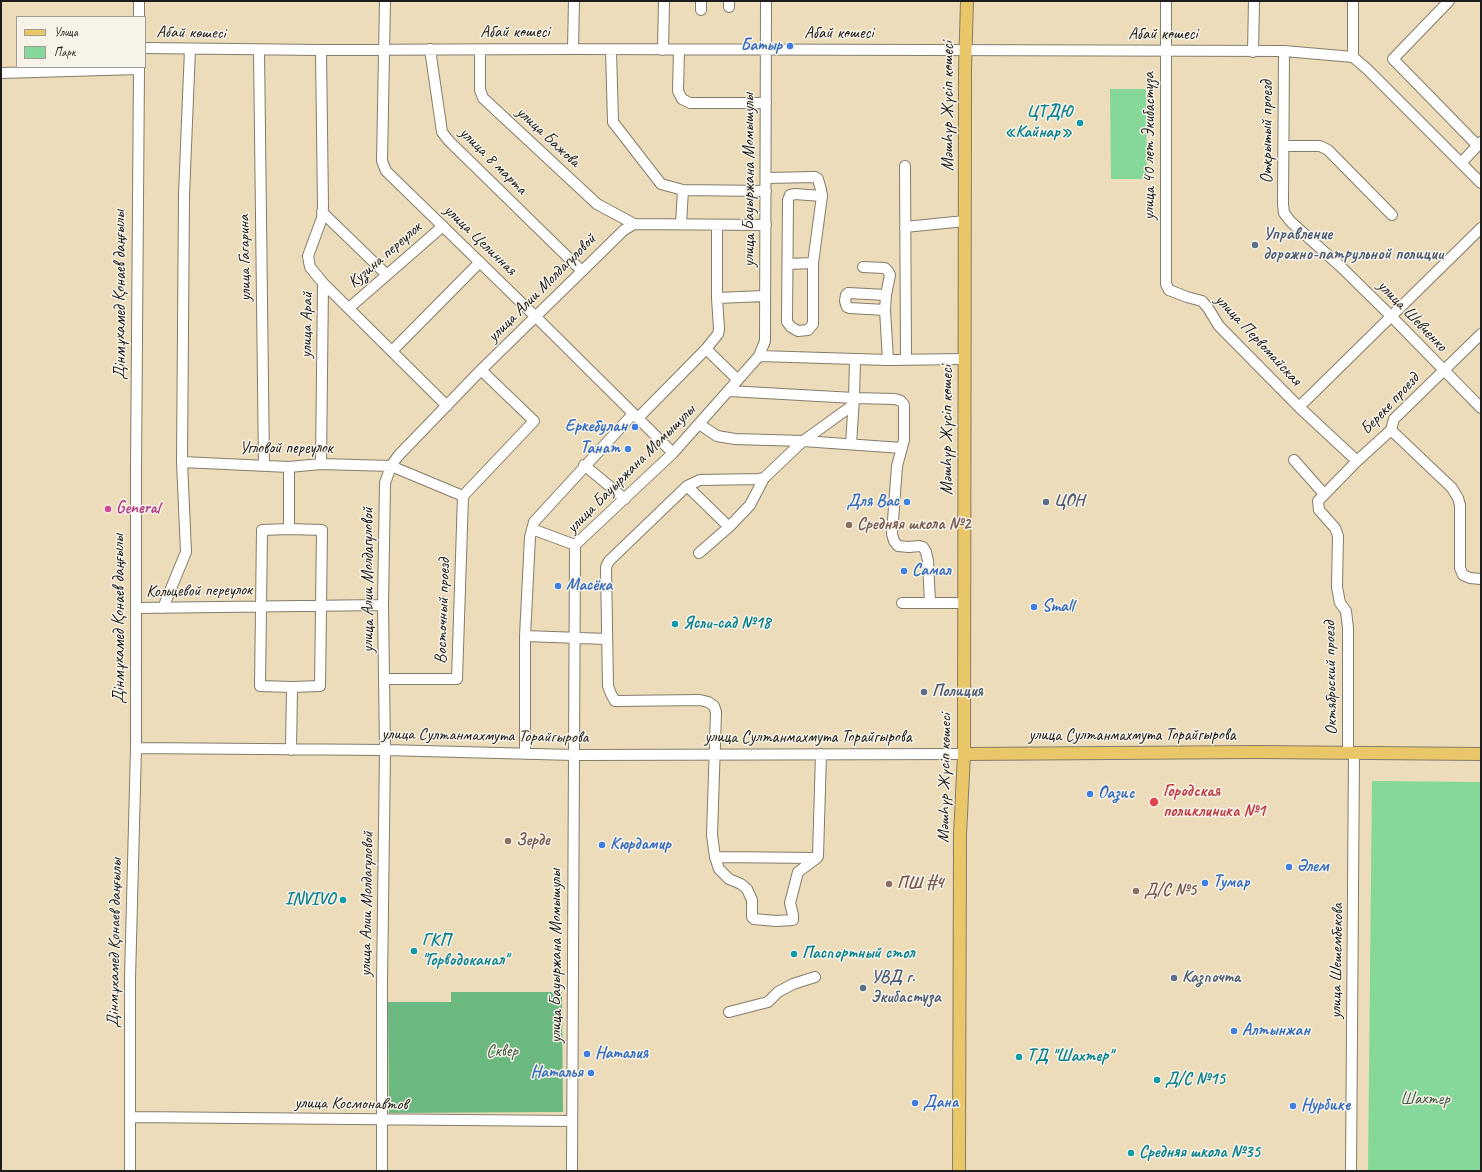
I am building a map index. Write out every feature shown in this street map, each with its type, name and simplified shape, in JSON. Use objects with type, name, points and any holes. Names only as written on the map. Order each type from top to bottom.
[{"type":"main road","name":"Мәшһүр Жүсіп көшесі","points":[[959,1171],[960,835],[964,754],[965,50],[967,1]]},
{"type":"main road","name":"улица Султанмахмута Торайгырова","points":[[964,754],[1351,752],[1481,754]]},
{"type":"street","points":[[139,1],[139,16]]},
{"type":"street","name":"улица Целинная","points":[[385,1],[382,161],[386,171],[673,453]]},
{"type":"street","points":[[573,49],[574,1]]},
{"type":"street","points":[[663,50],[664,1]]},
{"type":"street","name":"улица Бауыржана Момышулы","points":[[572,1171],[575,545],[673,453],[759,356],[765,341],[766,1]]},
{"type":"street","name":"улица 40 лет Экибастуза","points":[[1166,1],[1166,284],[1169,290]]},
{"type":"street","points":[[1253,52],[1254,1]]},
{"type":"street","points":[[1353,1],[1353,57],[1367,68],[1481,183]]},
{"type":"street","points":[[1449,1],[1393,59],[1479,144],[1461,163]]},
{"type":"street","name":"Абай көшесі","points":[[146,48],[259,50],[1166,50],[1253,52],[1284,51],[1353,57]]},
{"type":"street","points":[[163,608],[186,552],[182,462],[184,194],[190,49]]},
{"type":"street","name":"улица 8 марта","points":[[430,49],[442,132],[449,141],[582,271]]},
{"type":"street","name":"улица Гагарина","points":[[259,50],[264,466]]},
{"type":"street","name":"улица Арай","points":[[321,50],[322,212],[308,256],[310,267],[323,282],[321,464]]},
{"type":"street","name":"улица Бажова","points":[[480,50],[480,90],[483,98],[598,204],[634,224]]},
{"type":"street","points":[[611,50],[613,122],[661,184],[683,190],[766,191]]},
{"type":"street","points":[[679,50],[678,91],[682,99],[690,103],[766,103]]},
{"type":"street","name":"Открытый проезд","points":[[1284,51],[1284,213]]},
{"type":"street","points":[[1,73],[139,68]]},
{"type":"street","name":"Дінмұхамед Қонаев даңғылы","points":[[130,1171],[130,979],[136,748],[136,471],[139,68]]},
{"type":"street","points":[[1284,146],[1320,146],[1328,150],[1392,215]]},
{"type":"street","points":[[905,166],[906,360]]},
{"type":"street","points":[[766,178],[815,177],[818,179],[822,196],[813,263],[813,324],[808,330],[798,330],[791,327],[787,322],[788,200],[790,195],[795,194],[822,196]]},
{"type":"street","points":[[681,224],[683,190]]},
{"type":"street","points":[[322,212],[387,275]]},
{"type":"street","name":"улица Шевченко","points":[[1284,213],[1291,222],[1340,266],[1391,316],[1444,372],[1481,408]]},
{"type":"street","points":[[905,228],[965,221]]},
{"type":"street","points":[[634,224],[766,225]]},
{"type":"street","name":"улица Алии Молдагуловой","points":[[382,1171],[385,750],[383,605],[385,484],[390,466],[398,456],[481,370],[624,230],[634,224]]},
{"type":"street","points":[[525,754],[525,636],[530,536],[534,522],[584,465],[706,349],[718,334],[716,225]]},
{"type":"street","name":"Кузина переулок","points":[[349,308],[443,226]]},
{"type":"street","name":"улица Первомайская","points":[[1299,407],[1481,228]]},
{"type":"street","points":[[392,351],[480,262]]},
{"type":"street","points":[[788,264],[813,263]]},
{"type":"street","points":[[863,267],[885,268],[890,275],[885,310],[888,360]]},
{"type":"street","points":[[323,282],[446,406]]},
{"type":"street","name":"улица Первомайская","points":[[1169,290],[1202,301],[1219,326],[1299,407],[1357,461]]},
{"type":"street","points":[[885,310],[847,307],[846,295],[848,293],[886,295]]},
{"type":"street","points":[[717,298],[765,296]]},
{"type":"street","name":"Береке проезд","points":[[1357,461],[1391,430],[1394,419],[1444,372],[1481,334]]},
{"type":"street","points":[[706,349],[738,380]]},
{"type":"street","points":[[759,356],[888,360],[965,359]]},
{"type":"street","points":[[851,444],[855,359]]},
{"type":"street","points":[[390,466],[463,496],[534,421],[481,370]]},
{"type":"street","points":[[729,390],[854,401],[895,399],[901,401],[904,405],[904,440],[896,466],[892,534],[894,541],[898,546],[909,548],[919,546],[923,547],[926,552],[928,561],[930,602]]},
{"type":"street","points":[[699,553],[729,527],[750,505],[764,478],[803,441],[854,401]]},
{"type":"street","points":[[699,424],[717,436],[729,438],[803,441],[902,448]]},
{"type":"street","points":[[1391,430],[1452,488],[1460,505],[1460,568],[1463,575],[1470,578],[1481,579]]},
{"type":"street","points":[[1294,460],[1324,494],[1357,461]]},
{"type":"street","name":"Угловой переулок","points":[[182,462],[289,467],[321,464],[390,466]]},
{"type":"street","points":[[584,465],[625,499]]},
{"type":"street","points":[[289,467],[289,530]]},
{"type":"street","points":[[764,478],[700,480],[687,486],[609,561],[606,567],[608,686],[615,701],[700,700],[708,702],[714,706],[716,712],[712,835],[715,857],[719,869],[729,879],[741,884],[747,889],[752,900],[752,917],[754,919],[776,921],[793,920],[790,904],[798,872],[817,858],[819,848],[821,754]]},
{"type":"street","points":[[687,486],[729,527]]},
{"type":"street","name":"Октябрьский проезд","points":[[1324,494],[1318,501],[1317,506],[1335,528],[1338,536],[1337,587],[1340,604],[1346,612],[1348,628],[1351,752]]},
{"type":"street","name":"Восточный проезд","points":[[384,679],[457,678],[463,496]]},
{"type":"street","points":[[532,529],[575,545]]},
{"type":"street","name":"Кольцевой переулок","points":[[262,530],[322,530],[321,606],[320,686],[260,686],[262,530]]},
{"type":"street","points":[[902,603],[964,603]]},
{"type":"street","name":"Кольцевой переулок","points":[[137,608],[383,605]]},
{"type":"street","points":[[525,636],[607,639]]},
{"type":"street","points":[[291,750],[292,687]]},
{"type":"street","name":"улица Султанмахмута Торайгырова","points":[[136,748],[385,750],[574,755],[964,754]]},
{"type":"street","name":"улица Шешембекова","points":[[1351,752],[1353,913],[1350,1114],[1351,1171]]},
{"type":"street","points":[[715,857],[817,858]]},
{"type":"street","points":[[729,1012],[768,1002],[778,992],[793,984],[815,977]]},
{"type":"street","name":"улица Космонавтов","points":[[130,1117],[572,1121]]},
{"type":"green space","points":[[1110,89],[1146,89],[1147,179],[1111,179]]},
{"type":"green space","name":"Шахтер","points":[[1372,781],[1481,782],[1481,1171],[1368,1171]]},
{"type":"green space","name":"Сквер","points":[[451,992],[562,992],[563,1112],[389,1113],[388,1002],[451,1002]]},
{"type":"place","name":"Батыр","points":[[790,46]]},
{"type":"place","name":"ЦТДЮ «Кайнар»","points":[[1080,123]]},
{"type":"place","name":"Управление дорожно-патрульной полиции","points":[[1255,245]]},
{"type":"place","name":"Еркебулан","points":[[635,427]]},
{"type":"place","name":"Танат","points":[[628,449]]},
{"type":"place","name":"Для Вас","points":[[907,502]]},
{"type":"place","name":"ЦОН","points":[[1046,502]]},
{"type":"place","name":"General","points":[[108,509]]},
{"type":"place","name":"Средняя школа №2","points":[[849,525]]},
{"type":"place","name":"Самал","points":[[904,571]]},
{"type":"place","name":"Масёка","points":[[558,586]]},
{"type":"place","name":"Small","points":[[1034,607]]},
{"type":"place","name":"Ясли-сад №18","points":[[675,624]]},
{"type":"place","name":"Полиция","points":[[924,692]]},
{"type":"place","name":"Оазис","points":[[1090,794]]},
{"type":"place","name":"Городская поликлиника №1","points":[[1154,802]]},
{"type":"place","name":"Зерде","points":[[508,841]]},
{"type":"place","name":"Кюрдамир","points":[[602,845]]},
{"type":"place","name":"Әлем","points":[[1289,867]]},
{"type":"place","name":"Тумар","points":[[1205,883]]},
{"type":"place","name":"ПШ #4","points":[[889,884]]},
{"type":"place","name":"Д/С №5","points":[[1136,891]]},
{"type":"place","name":"INVIVO","points":[[343,900]]},
{"type":"place","name":"ГКП \"Горводоканал\"","points":[[414,951]]},
{"type":"place","name":"Паспортный стол","points":[[794,954]]},
{"type":"place","name":"Казпочта","points":[[1174,978]]},
{"type":"place","name":"УВД г. Экибастуза","points":[[863,988]]},
{"type":"place","name":"Алтынжан","points":[[1234,1031]]},
{"type":"place","name":"Наталия","points":[[587,1054]]},
{"type":"place","name":"ТД \"Шахтер\"","points":[[1019,1057]]},
{"type":"place","name":"Наталья","points":[[591,1073]]},
{"type":"place","name":"Д/С №15","points":[[1157,1080]]},
{"type":"place","name":"Дана","points":[[915,1103]]},
{"type":"place","name":"Нурбике","points":[[1293,1106]]},
{"type":"place","name":"Средняя школа №35","points":[[1131,1153]]}]
